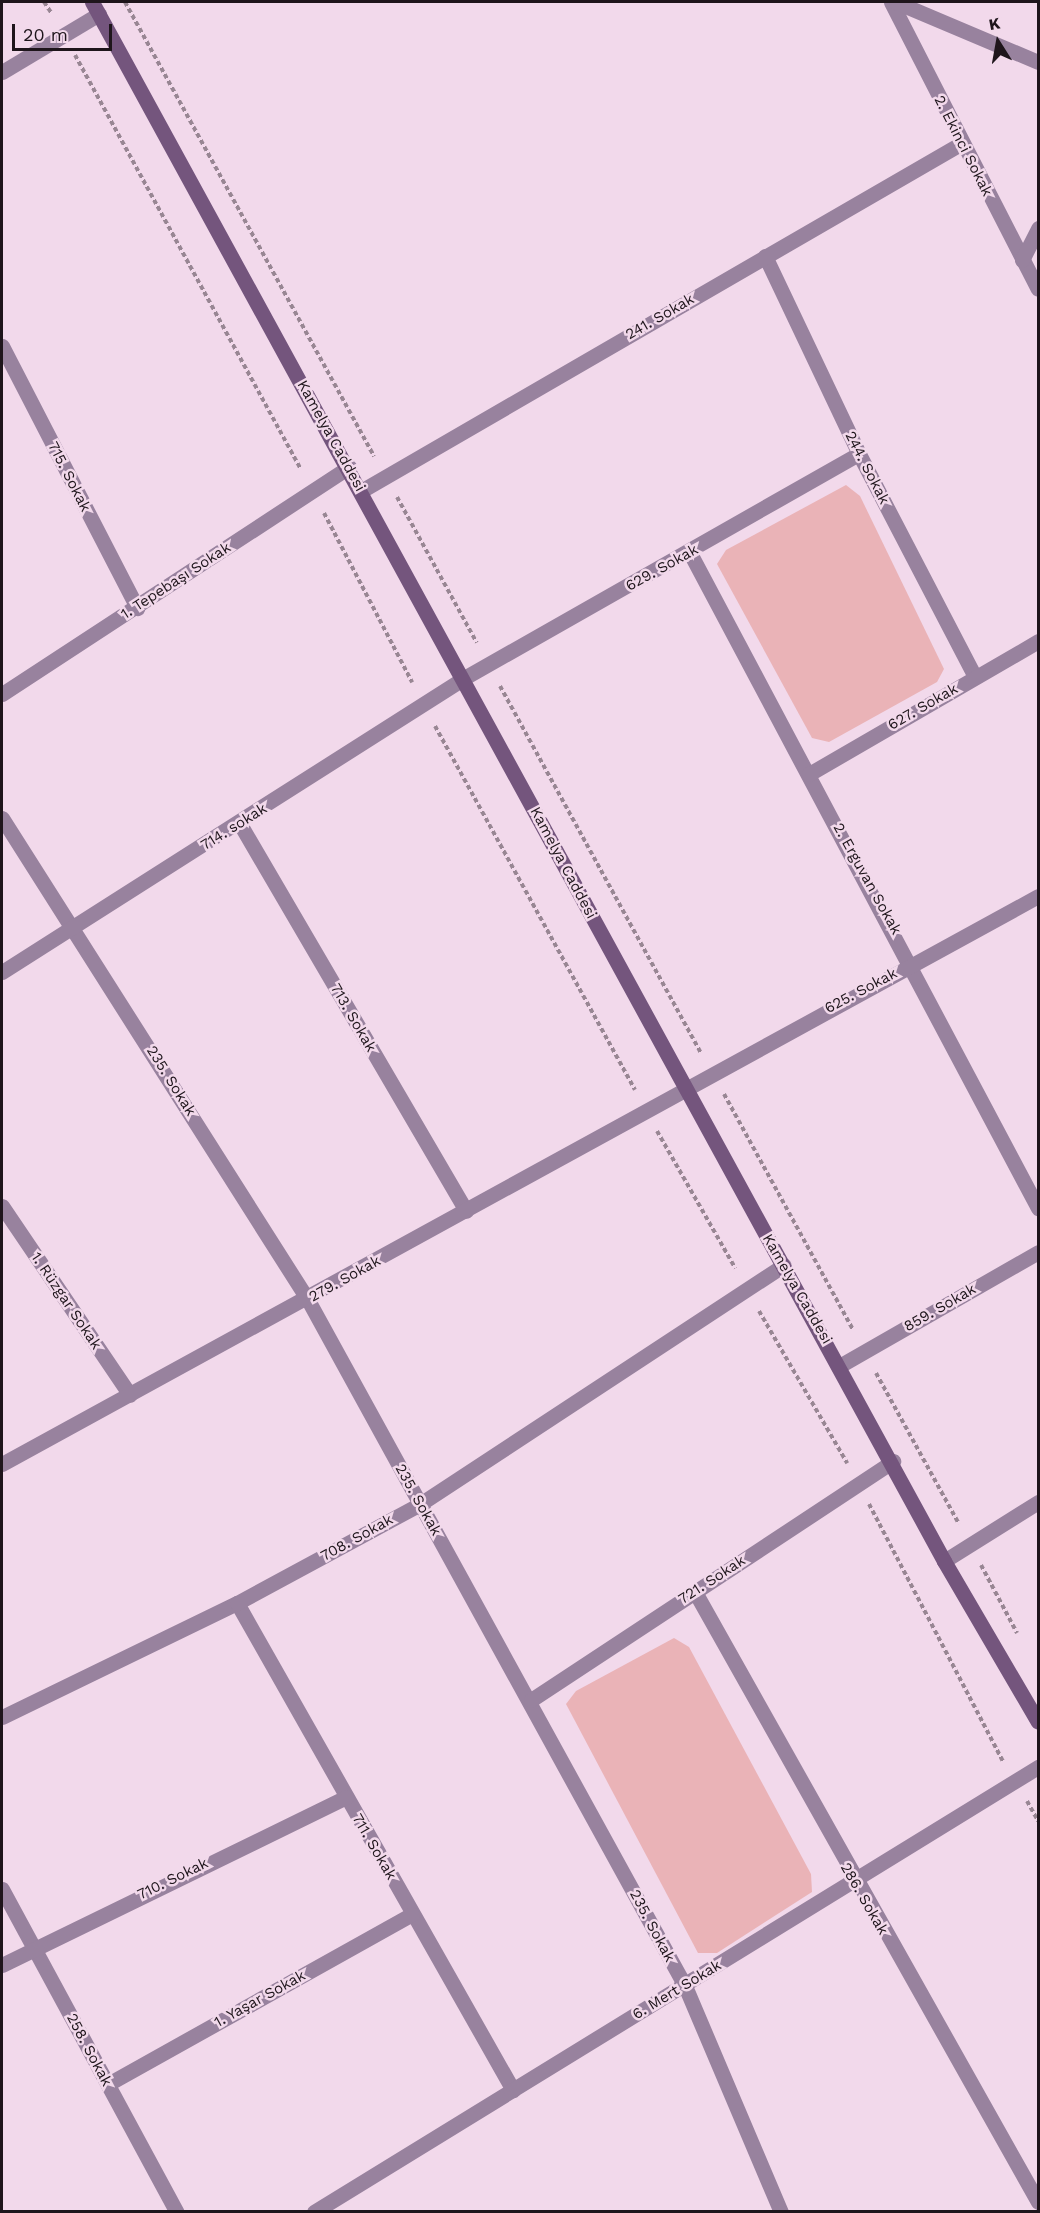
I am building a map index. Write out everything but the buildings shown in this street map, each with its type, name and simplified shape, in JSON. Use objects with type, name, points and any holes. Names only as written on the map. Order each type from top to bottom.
[{"type":"main road","name":"Kamelya Caddesi","points":[[95,8],[349,467],[684,1086],[841,1365],[944,1561],[1038,1722]]},
{"type":"street","name":"2. Ekinci Sokak","points":[[891,2],[960,144],[1038,289]]},
{"type":"street","points":[[896,2],[1038,62]]},
{"type":"street","points":[[2,72],[64,35],[95,8]]},
{"type":"street","name":"241. Sokak","points":[[361,490],[960,144]]},
{"type":"street","points":[[1022,260],[1038,228]]},
{"type":"street","name":"244. Sokak","points":[[765,256],[859,454],[975,676]]},
{"type":"street","name":"715. Sokak","points":[[2,346],[136,608]]},
{"type":"street","name":"629. Sokak","points":[[464,678],[690,553],[859,454]]},
{"type":"street","name":"1. Tepebaşı Sokak","points":[[2,694],[349,467]]},
{"type":"street","name":"2. Erguvan Sokak","points":[[690,553],[912,963],[1038,1208]]},
{"type":"street","name":"627. Sokak","points":[[809,774],[1038,640]]},
{"type":"street","name":"714. sokak","points":[[2,972],[240,824],[464,678]]},
{"type":"street","name":"235. Sokak","points":[[2,818],[74,927],[308,1300],[531,1700],[685,1986],[778,2211]]},
{"type":"street","name":"713. Sokak","points":[[240,824],[466,1211]]},
{"type":"street","name":"625. Sokak","points":[[684,1086],[1038,896]]},
{"type":"street","name":"279. Sokak","points":[[2,1464],[308,1300],[684,1086]]},
{"type":"street","name":"1. Rüzgar Sokak","points":[[2,1206],[130,1395]]},
{"type":"street","name":"859. Sokak","points":[[841,1365],[1038,1252]]},
{"type":"street","name":"708. Sokak","points":[[2,1717],[237,1603],[420,1504],[784,1265]]},
{"type":"street","name":"721. Sokak","points":[[531,1700],[893,1461]]},
{"type":"street","points":[[944,1561],[1038,1502]]},
{"type":"street","name":"286. Sokak","points":[[695,1592],[854,1882],[1038,2202]]},
{"type":"street","name":"711. Sokak","points":[[237,1603],[513,2090]]},
{"type":"street","name":"6. Mert Sokak","points":[[314,2211],[685,1986],[1038,1767]]},
{"type":"street","name":"710. Sokak","points":[[2,1965],[33,1946],[346,1797]]},
{"type":"street","name":"258. Sokak","points":[[2,1889],[177,2211]]},
{"type":"street","name":"1. Yaşar Sokak","points":[[108,2084],[412,1914]]},
{"type":"path","points":[[44,2],[312,491],[423,704],[645,1108],[858,1484],[1038,1821]]},
{"type":"path","points":[[125,2],[1023,1642]]},
{"type":"shaded area","points":[[846,485],[860,496],[944,669],[937,682],[829,742],[812,738],[717,564],[726,550]]},
{"type":"shaded area","points":[[674,1638],[689,1647],[811,1874],[812,1892],[717,1953],[698,1953],[566,1704],[576,1691]]}]
